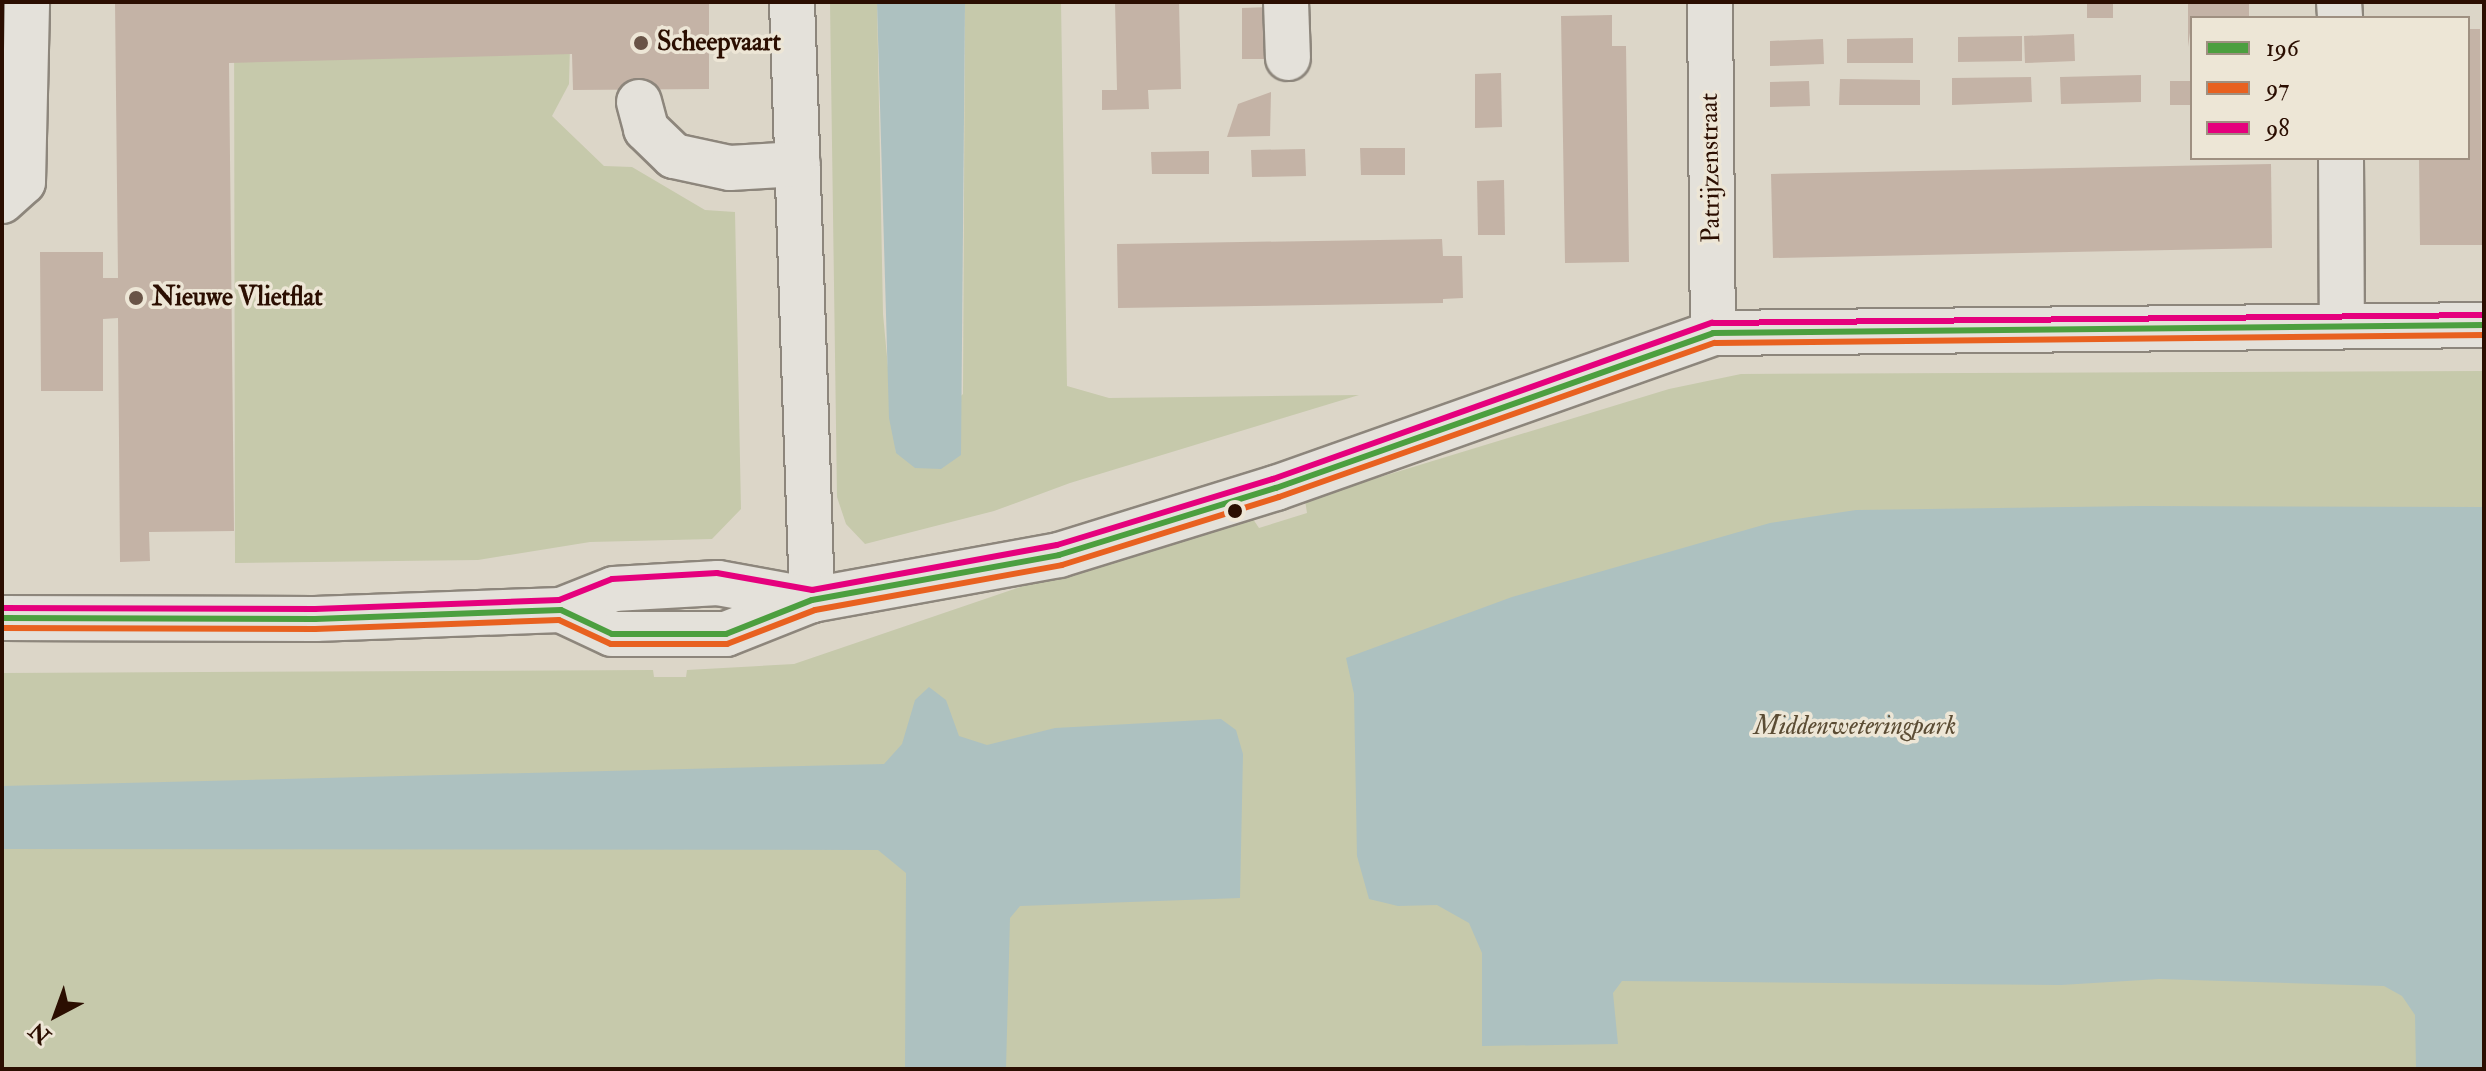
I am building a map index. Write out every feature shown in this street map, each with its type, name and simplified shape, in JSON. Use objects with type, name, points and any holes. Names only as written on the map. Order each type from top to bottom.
[{"type":"street","points":[[2,201],[23,182],[27,2]]},
{"type":"street","points":[[792,2],[812,600]]},
{"type":"street","points":[[1286,2],[1288,58]]},
{"type":"street","name":"Patrijzenstraat","points":[[1710,2],[1713,333]]},
{"type":"street","points":[[639,102],[646,129],[674,156],[730,168],[798,164]]},
{"type":"street","points":[[2341,160],[2342,325]]},
{"type":"street","points":[[2,618],[315,619],[561,610],[614,589],[718,583],[812,600],[1059,555],[1276,488],[1713,333],[2484,325]]},
{"type":"green space","points":[[234,2],[468,2],[570,46],[569,84],[552,116],[604,166],[632,167],[705,210],[735,212],[741,509],[712,539],[590,542],[478,560],[235,563]]},
{"type":"green space","points":[[830,2],[877,2],[883,314],[896,453],[963,394],[965,2],[1061,2],[1067,386],[1109,398],[1359,395],[1070,483],[994,511],[865,544],[846,524],[837,497]]},
{"type":"green space","name":"Middenweteringpark","points":[[2484,371],[2484,1069],[2,1069],[2,673],[653,670],[654,677],[686,677],[687,670],[794,664],[1208,523],[1249,513],[1259,528],[1307,513],[1305,500],[1669,389],[1741,374]]},
{"type":"shaded area","points":[[877,2],[965,2],[961,455],[941,469],[915,468],[896,453],[889,418]]},
{"type":"shaded area","points":[[2141,506],[2484,507],[2484,1069],[2416,1069],[2415,1015],[2402,996],[2384,986],[2159,979],[2061,985],[1622,981],[1613,993],[1618,1044],[1482,1046],[1482,953],[1469,923],[1437,905],[1398,906],[1369,899],[1357,856],[1354,694],[1346,658],[1512,597],[1770,523],[1856,510]]},
{"type":"shaded area","points":[[929,687],[946,700],[959,736],[987,745],[1055,728],[1221,719],[1236,730],[1243,754],[1240,898],[1020,906],[1010,918],[1006,1069],[905,1069],[906,873],[878,850],[2,849],[2,786],[884,764],[902,744],[915,700]]},
{"type":"building","name":"Nieuwe Vlietflat","points":[[115,2],[709,2],[709,89],[573,90],[572,54],[229,63],[234,531],[149,532],[150,561],[120,562],[118,318],[103,319],[103,391],[41,391],[40,252],[103,252],[103,278],[118,278]]},
{"type":"building","points":[[1115,2],[1179,2],[1181,89],[1148,90],[1149,109],[1102,110],[1102,90],[1117,90]]},
{"type":"building","points":[[2087,2],[2113,2],[2113,18],[2087,18]]},
{"type":"building","points":[[2188,2],[2249,2],[2249,16],[2190,16],[2188,47]]},
{"type":"building","points":[[1269,7],[1270,59],[1242,59],[1242,8]]},
{"type":"building","points":[[1612,15],[1612,46],[1626,46],[1629,262],[1565,263],[1561,16]]},
{"type":"building","points":[[2470,29],[2480,29],[2482,245],[2420,245],[2419,160],[2470,160]]},
{"type":"building","points":[[2074,34],[2075,61],[2025,63],[2024,36]]},
{"type":"building","points":[[2022,36],[2022,61],[1958,62],[1958,37]]},
{"type":"building","points":[[1913,38],[1913,63],[1847,63],[1847,39]]},
{"type":"building","points":[[1823,39],[1824,64],[1770,66],[1770,41]]},
{"type":"building","points":[[1501,73],[1502,127],[1475,128],[1475,74]]},
{"type":"building","points":[[2141,75],[2141,102],[2061,104],[2060,77]]},
{"type":"building","points":[[2031,77],[2032,102],[1952,105],[1952,78]]},
{"type":"building","points":[[1840,79],[1920,80],[1920,105],[1839,105]]},
{"type":"building","points":[[1809,81],[1810,106],[1770,107],[1770,82]]},
{"type":"building","points":[[2170,81],[2190,81],[2190,105],[2170,105]]},
{"type":"building","points":[[1271,92],[1270,136],[1227,137],[1238,104]]},
{"type":"building","points":[[1360,148],[1405,148],[1405,175],[1361,175]]},
{"type":"building","points":[[1305,149],[1306,176],[1252,177],[1251,150]]},
{"type":"building","points":[[1209,151],[1209,174],[1152,174],[1151,152]]},
{"type":"building","points":[[2271,164],[2272,248],[1773,258],[1771,174]]},
{"type":"building","points":[[1504,180],[1505,235],[1478,235],[1477,181]]},
{"type":"building","points":[[1442,239],[1443,256],[1462,256],[1463,298],[1443,299],[1443,303],[1118,308],[1117,244]]},
{"type":"transit line","name":"98","points":[[2,608],[315,609],[559,600],[612,579],[717,573],[812,590],[1057,545],[1273,479],[1712,323],[2484,315]]},
{"type":"transit line","name":"196","points":[[2,618],[315,619],[561,610],[612,634],[726,634],[812,600],[1059,555],[1276,488],[1713,333],[2484,325]]},
{"type":"transit line","name":"97","points":[[2,628],[315,629],[559,620],[611,644],[727,644],[815,610],[1062,565],[1279,497],[1715,343],[2484,335]]},
{"type":"place","name":"Scheepvaart","points":[[641,43]]},
{"type":"place","name":"Nieuwe Vlietflat","points":[[136,298]]}]
